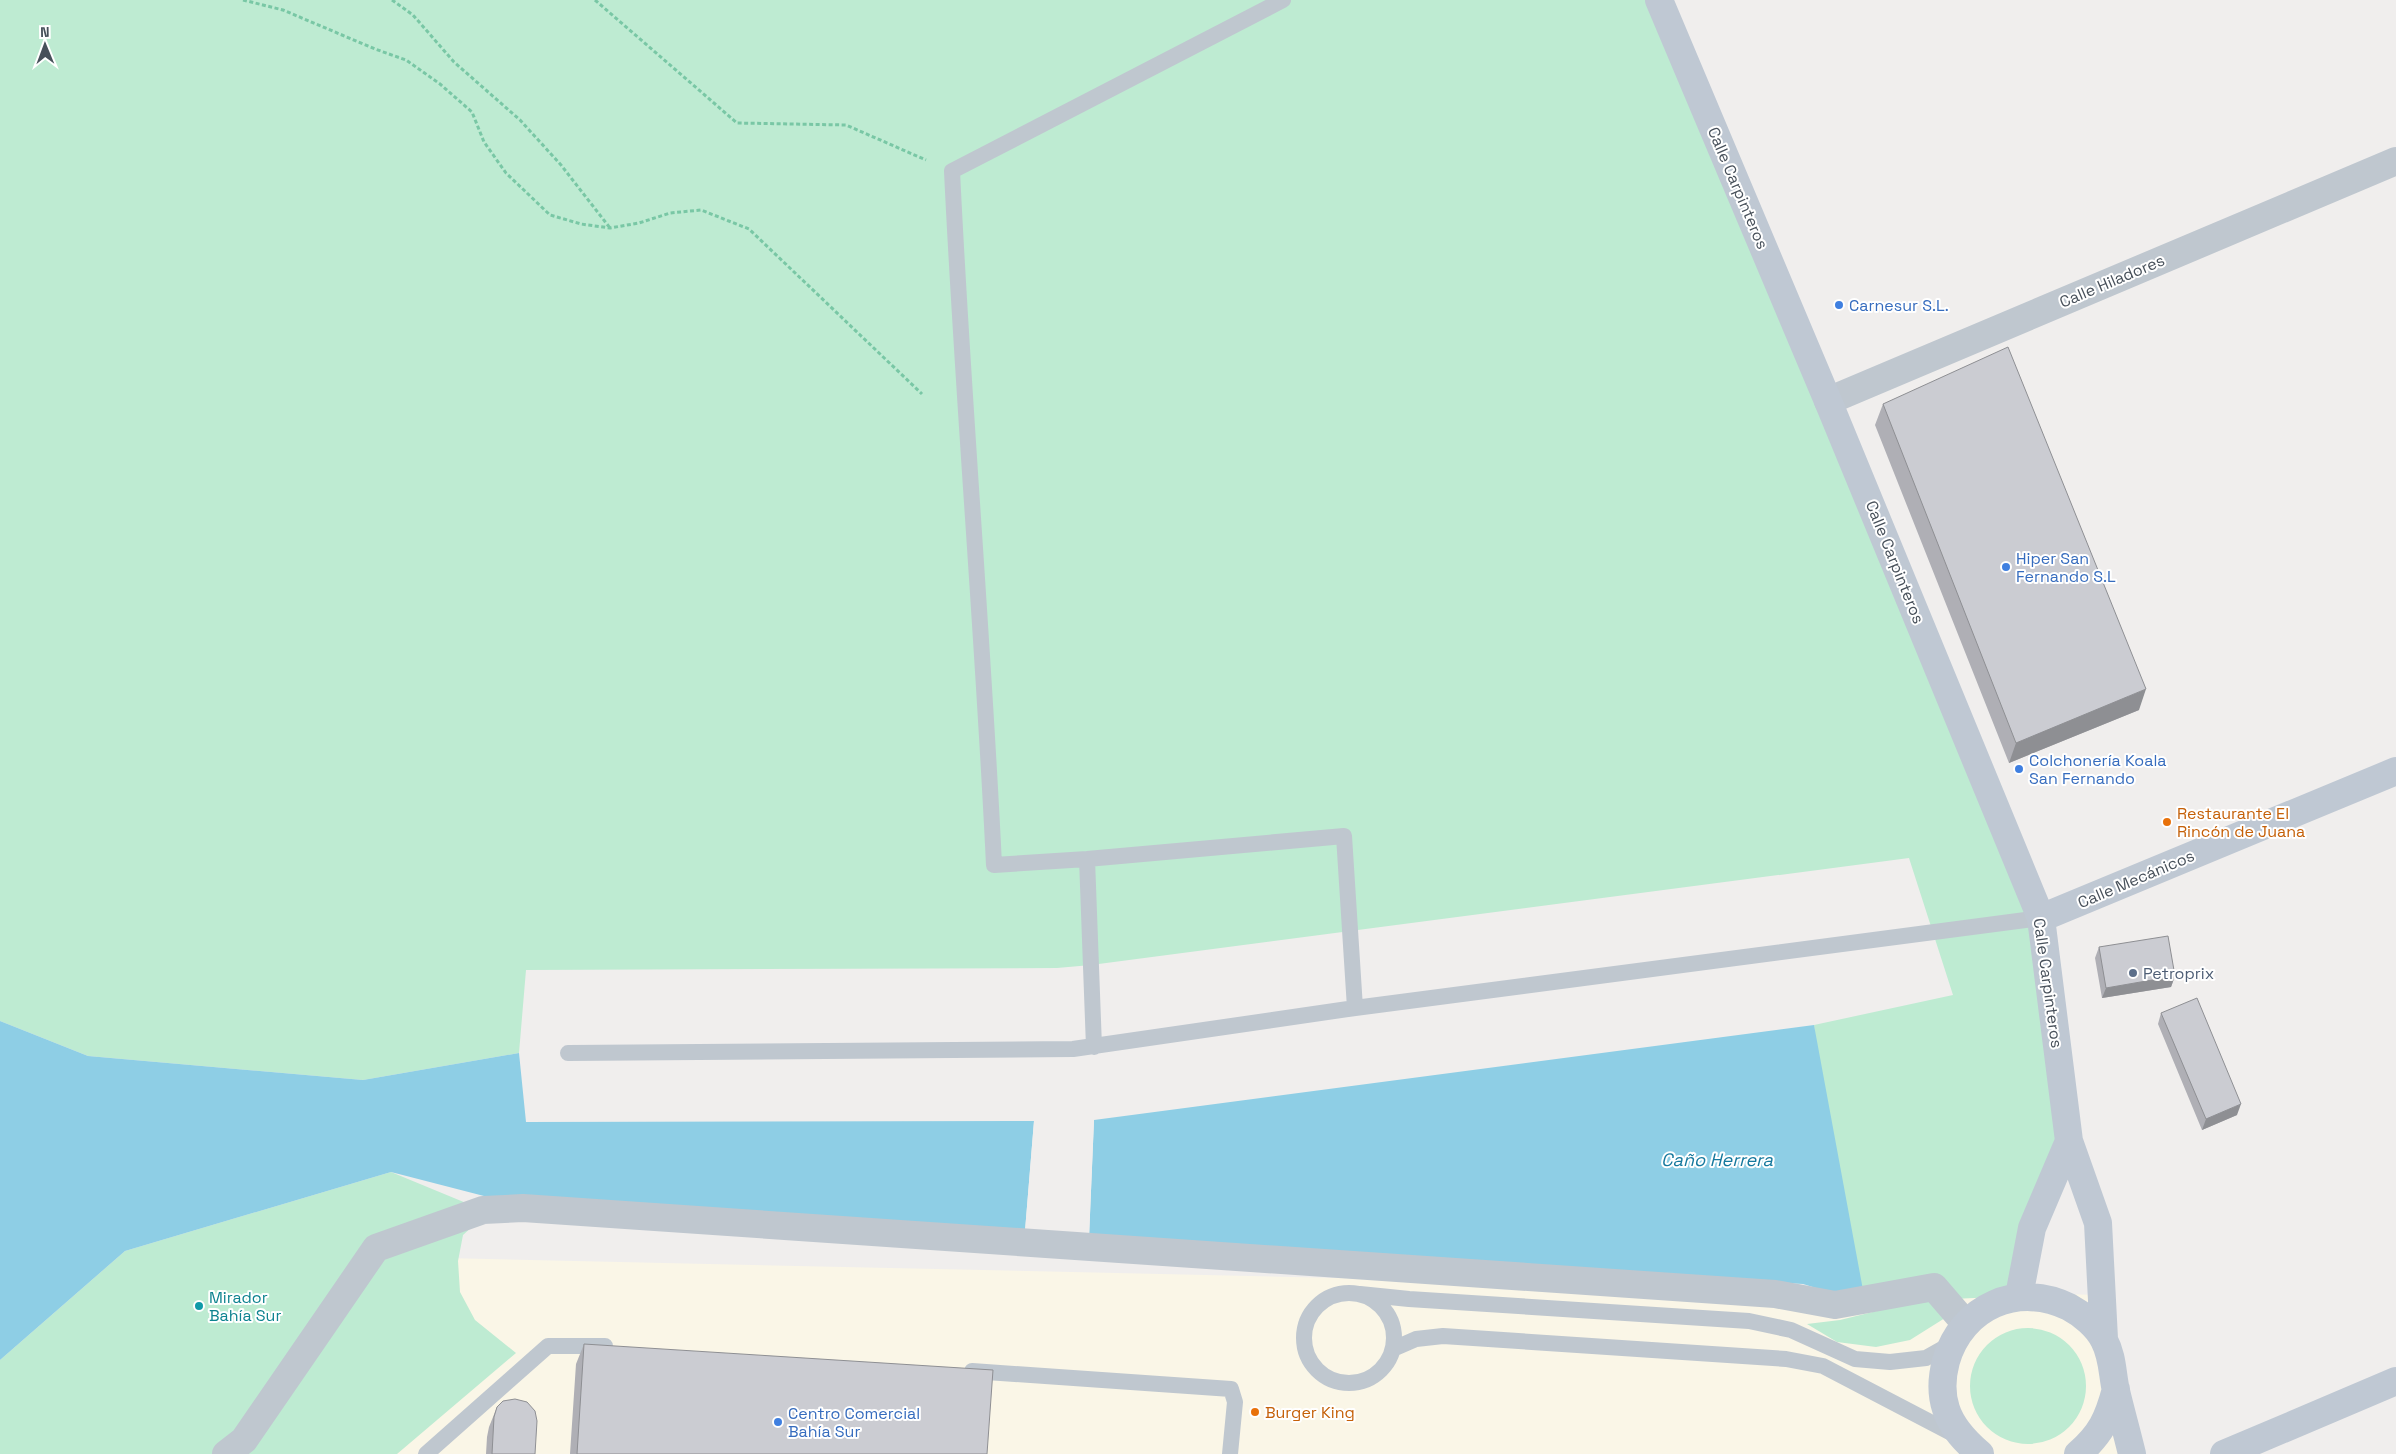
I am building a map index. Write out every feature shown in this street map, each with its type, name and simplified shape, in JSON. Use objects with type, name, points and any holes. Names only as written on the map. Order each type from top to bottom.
[{"type":"street","name":"Calle Carpinteros","points":[[1659,0],[1828,401],[2041,918],[2069,1141]]},
{"type":"street","name":"Calle Hiladores","points":[[1828,401],[2396,161]]},
{"type":"street","name":"Calle Mecánicos","points":[[2041,918],[2396,771]]},
{"type":"street","points":[[2019,1296],[2032,1228],[2069,1141]]},
{"type":"street","points":[[2069,1141],[2098,1223],[2104,1339],[2113,1363],[2116,1389],[2132,1454]]},
{"type":"street","points":[[226,1454],[244,1440],[376,1248],[483,1210],[533,1209],[1775,1294],[1835,1305],[1934,1287],[1958,1333]]},
{"type":"street","points":[[1971,1446],[1946,1409],[1942,1376],[1958,1333],[1990,1305],[2019,1296],[2052,1299],[2082,1314],[2104,1339]]},
{"type":"street","points":[[2224,1454],[2396,1381]]},
{"type":"street","points":[[2078,1454],[2094,1440],[2109,1416],[2116,1389]]},
{"type":"lane","points":[[1283,0],[952,171],[958,306],[994,865],[1087,859],[1344,836],[1355,1008]]},
{"type":"lane","points":[[1087,859],[1094,1046]]},
{"type":"lane","points":[[568,1053],[1053,1050],[1094,1046],[1355,1008],[2041,918]]},
{"type":"lane","points":[[1360,1294],[1373,1299],[1388,1315],[1394,1335],[1393,1349],[1388,1361],[1380,1371],[1368,1379],[1353,1383],[1338,1382],[1324,1376],[1308,1356],[1304,1345],[1306,1324],[1320,1304],[1332,1296],[1346,1293],[1360,1294],[1409,1299],[1749,1321],[1791,1330],[1855,1359],[1890,1362],[1926,1358],[1958,1333]]},
{"type":"lane","points":[[1393,1349],[1416,1339],[1443,1336],[1786,1360],[1823,1366],[1971,1446]]},
{"type":"lane","points":[[426,1454],[548,1346],[616,1346]]},
{"type":"lane","points":[[952,1369],[1231,1390],[1235,1402],[1230,1454]]},
{"type":"path","points":[[243,0],[283,10],[406,60],[440,84],[472,112],[484,142],[506,173],[550,215],[581,224],[610,228],[639,223],[670,213],[701,210],[749,229],[922,394]]},
{"type":"path","points":[[392,0],[413,15],[454,62],[520,120],[561,165],[610,228]]},
{"type":"path","points":[[595,0],[737,123],[846,125],[952,171]]},
{"type":"shaded area","points":[[125,1251],[2102,1295],[2132,1454],[0,1454]]},
{"type":"green space","points":[[0,0],[1667,0],[2041,918],[2069,1141],[2019,1296],[1930,1300],[1945,1318],[1910,1340],[1876,1347],[1837,1342],[1807,1324],[1840,1320],[1885,1309],[1835,1305],[1814,1025],[1953,995],[1909,858],[1057,968],[526,970],[519,1053],[363,1080],[88,1056],[0,1021]]},
{"type":"green space","name":"Mirador Bahía Sur","points":[[391,1172],[483,1210],[483,1217],[463,1235],[458,1261],[460,1292],[475,1320],[516,1353],[397,1454],[0,1454],[0,1360],[125,1251]]},
{"type":"green space","points":[[2028,1328],[2050,1333],[2069,1345],[2081,1364],[2086,1386],[2081,1408],[2069,1427],[2050,1439],[2028,1444],[2006,1439],[1987,1427],[1975,1408],[1970,1386],[1975,1364],[1987,1345],[2006,1333]]},
{"type":"water","points":[[0,1021],[88,1056],[363,1080],[519,1053],[526,1122],[1034,1121],[1025,1231],[484,1196],[391,1172],[125,1251],[0,1360]]},
{"type":"water","name":"Caño Herrera","points":[[1814,1025],[1863,1290],[1825,1295],[1816,1288],[1803,1284],[1089,1238],[1094,1120]]},
{"type":"pier","points":[[1091,1120],[1094,1120],[1089,1238],[1086,1237]]},
{"type":"pier","points":[[1034,1121],[1036,1121],[1028,1231],[1025,1231]]},
{"type":"building","name":"Hiper San Fernando S.L","points":[[2008,347],[2146,689],[2016,743],[1883,404]]},
{"type":"building","name":"Petroprix","points":[[2168,936],[2175,976],[2106,988],[2099,947]]},
{"type":"building","points":[[2197,998],[2241,1104],[2206,1119],[2161,1013]]},
{"type":"building","name":"Centro Comercial Bahía Sur","points":[[584,1344],[993,1370],[987,1454],[577,1454]]},
{"type":"building","points":[[515,1399],[527,1402],[535,1411],[537,1421],[535,1454],[492,1454],[494,1417],[497,1407],[503,1401]]},
{"type":"place","name":"Carnesur S.L.","points":[[1839,305]]},
{"type":"place","name":"Hiper San Fernando S.L","points":[[2006,567]]},
{"type":"place","name":"Colchonería Koala San Fernando","points":[[2019,769]]},
{"type":"place","name":"Restaurante El Rincón de Juana","points":[[2167,822]]},
{"type":"place","name":"Petroprix","points":[[2133,973]]},
{"type":"place","name":"Mirador Bahía Sur","points":[[199,1306]]},
{"type":"place","name":"Burger King","points":[[1255,1412]]},
{"type":"place","name":"Centro Comercial Bahía Sur","points":[[778,1422]]}]
